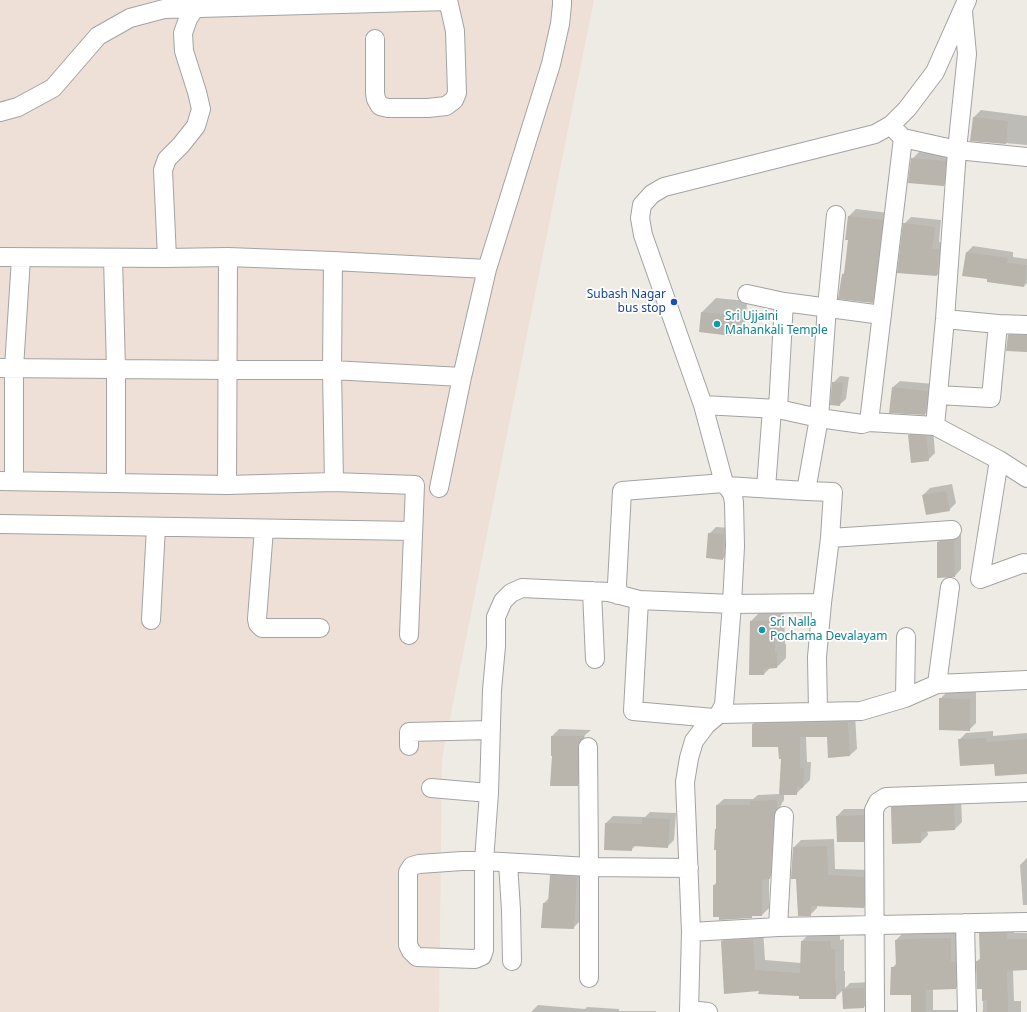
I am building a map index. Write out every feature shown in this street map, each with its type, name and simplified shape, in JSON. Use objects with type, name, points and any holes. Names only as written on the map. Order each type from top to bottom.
[{"type":"street","points":[[439,488],[462,377],[487,269],[551,64],[560,24],[562,0]]},
{"type":"street","points":[[0,112],[18,107],[53,88],[98,36],[130,18],[164,9],[196,4],[448,1],[455,31],[457,93],[454,100],[446,106],[428,108],[388,108],[380,106],[376,100],[375,93],[375,39]]},
{"type":"street","points":[[167,258],[162,170],[167,159],[181,145],[196,126],[201,109],[184,51],[183,32],[196,4]]},
{"type":"street","points":[[708,1012],[689,1011],[689,868],[685,782],[689,758],[694,741],[724,705],[735,546],[734,502],[732,492],[725,484],[703,405],[643,235],[640,218],[642,204],[652,194],[664,187],[875,134],[891,125],[907,109],[935,72],[965,5]]},
{"type":"street","points":[[935,426],[945,319],[957,150],[967,54],[965,5]]},
{"type":"street","points":[[891,125],[903,138],[957,150],[1027,158]]},
{"type":"street","points":[[869,422],[903,138]]},
{"type":"street","points":[[806,491],[819,418],[827,307],[836,215]]},
{"type":"street","points":[[0,257],[228,257],[487,269]]},
{"type":"street","points":[[227,485],[228,257]]},
{"type":"street","points":[[21,258],[7,368],[7,481],[227,485],[334,482],[415,485],[409,635]]},
{"type":"street","points":[[113,258],[116,369],[116,483]]},
{"type":"street","points":[[333,261],[332,370],[334,482]]},
{"type":"street","points":[[747,294],[784,302],[882,315]]},
{"type":"street","points":[[766,488],[775,409],[784,302]]},
{"type":"street","points":[[945,319],[1027,325]]},
{"type":"street","points":[[938,395],[991,398],[998,324]]},
{"type":"street","points":[[7,368],[332,370],[462,377]]},
{"type":"street","points":[[703,405],[775,409],[819,418],[862,424],[869,422],[935,426],[999,460],[1027,478]]},
{"type":"street","points":[[999,460],[980,579],[1024,563],[1027,564]]},
{"type":"street","points":[[618,595],[617,584],[622,491],[725,484],[833,492],[830,538],[817,658],[818,711]]},
{"type":"street","points":[[0,524],[413,531]]},
{"type":"street","points":[[151,620],[156,527]]},
{"type":"street","points":[[264,529],[257,619],[258,624],[262,628],[320,628]]},
{"type":"street","points":[[830,538],[952,530]]},
{"type":"street","points":[[937,684],[950,587]]},
{"type":"street","points":[[689,868],[590,867],[508,863],[484,862],[462,861],[419,864],[412,866],[408,872],[408,945],[417,957],[475,959],[482,956],[484,950],[484,862],[489,793],[496,617],[503,601],[511,593],[522,588],[609,592],[639,600],[732,604],[822,603]]},
{"type":"street","points":[[592,591],[595,658]]},
{"type":"street","points":[[639,600],[633,711],[716,716],[818,711],[861,711],[905,698],[937,684],[1027,680]]},
{"type":"street","points":[[905,698],[906,637]]},
{"type":"street","points":[[409,746],[409,732],[491,730]]},
{"type":"street","points":[[588,747],[590,867],[589,978]]},
{"type":"street","points":[[431,788],[489,793]]},
{"type":"street","points":[[875,1012],[874,810],[878,802],[886,798],[1027,792]]},
{"type":"street","points":[[778,927],[784,816]]},
{"type":"street","points":[[508,863],[512,961]]},
{"type":"street","points":[[690,932],[778,927],[1027,922]]},
{"type":"street","points":[[964,923],[967,1012]]},
{"type":"shaded area","points":[[0,0],[594,0],[442,758],[439,1012],[0,1012]]},
{"type":"building","points":[[973,117],[1008,121],[1006,144],[970,141]]},
{"type":"building","points":[[911,158],[946,161],[944,186],[908,183]]},
{"type":"building","points":[[848,216],[883,220],[873,303],[838,299],[842,274],[844,274],[848,240],[845,240]]},
{"type":"building","points":[[903,223],[935,227],[932,249],[939,249],[937,276],[897,273]]},
{"type":"building","points":[[966,252],[1008,258],[1007,263],[1027,265],[1024,287],[987,282],[987,279],[962,276]]},
{"type":"building","name":"Sri Ujjaini Mahankali Temple","points":[[701,312],[734,315],[732,336],[699,332]]},
{"type":"building","points":[[1008,335],[1027,335],[1027,352],[1006,351]]},
{"type":"building","points":[[832,382],[843,383],[840,406],[830,405]]},
{"type":"building","points":[[892,387],[928,391],[925,415],[889,413]]},
{"type":"building","points":[[908,435],[926,436],[929,461],[911,463]]},
{"type":"building","points":[[946,491],[950,511],[926,515],[922,495]]},
{"type":"building","points":[[708,533],[724,534],[723,560],[706,558]]},
{"type":"building","points":[[954,540],[955,577],[937,578],[937,542]]},
{"type":"building","points":[[775,620],[775,653],[777,653],[777,668],[764,669],[764,675],[749,675],[750,621]]},
{"type":"building","points":[[939,698],[970,699],[970,731],[939,730]]},
{"type":"building","points":[[848,722],[850,756],[828,758],[827,737],[800,737],[800,768],[804,768],[803,788],[797,787],[797,795],[779,795],[781,759],[779,759],[778,747],[752,747],[752,724]]},
{"type":"building","points":[[551,736],[584,736],[579,742],[578,747],[578,786],[550,786],[552,756]]},
{"type":"building","points":[[986,738],[987,742],[1027,739],[1027,774],[995,776],[994,764],[960,766],[958,739]]},
{"type":"building","points":[[777,800],[777,808],[774,815],[770,879],[762,880],[762,916],[719,920],[719,917],[713,917],[713,885],[716,885],[716,850],[714,850],[716,805],[750,805],[750,801]]},
{"type":"building","points":[[954,805],[955,830],[921,832],[921,843],[892,844],[891,807]]},
{"type":"building","points":[[864,815],[864,842],[837,842],[836,816]]},
{"type":"building","points":[[642,818],[670,819],[668,848],[632,846],[632,851],[604,850],[605,823],[642,824]]},
{"type":"building","points":[[827,846],[828,875],[864,877],[864,908],[811,906],[811,916],[798,916],[796,879],[791,879],[793,847]]},
{"type":"building","points":[[550,875],[577,877],[574,929],[541,928],[543,903],[548,903]]},
{"type":"building","points":[[979,933],[1007,933],[1007,939],[1027,939],[1027,970],[1007,971],[1008,1012],[987,1012],[987,1000],[982,1001],[982,989],[977,989],[976,961],[980,961]]},
{"type":"building","points":[[951,938],[951,962],[955,962],[956,989],[926,990],[926,1012],[911,1012],[911,995],[890,995],[891,967],[896,967],[895,940]]},
{"type":"building","points":[[753,940],[755,970],[800,973],[801,941],[831,941],[831,949],[835,949],[836,999],[799,999],[799,996],[758,994],[759,991],[724,994],[721,941]]},
{"type":"building","points":[[864,988],[864,1008],[843,1009],[842,989]]},
{"type":"place","name":"Subash Nagar bus stop","points":[[674,302]]},
{"type":"place","name":"Sri Ujjaini Mahankali Temple","points":[[717,324]]},
{"type":"place","name":"Sri Nalla Pochama Devalayam","points":[[762,630]]}]
